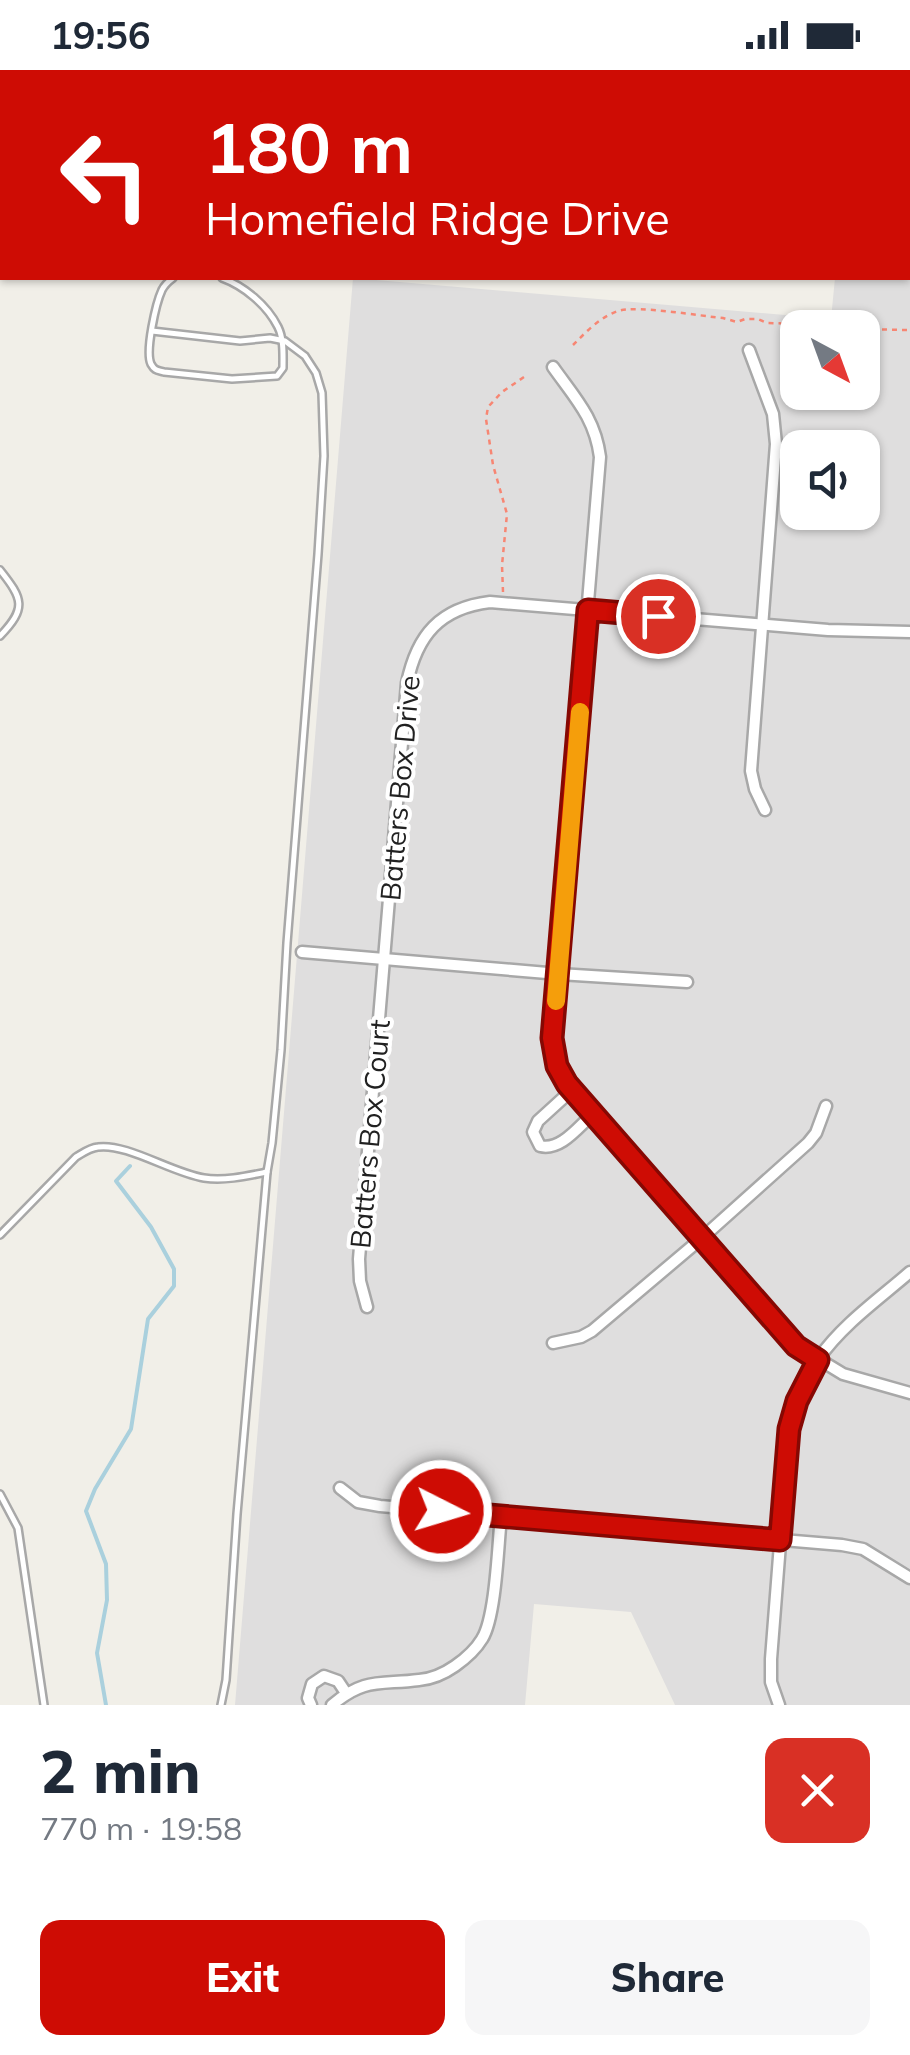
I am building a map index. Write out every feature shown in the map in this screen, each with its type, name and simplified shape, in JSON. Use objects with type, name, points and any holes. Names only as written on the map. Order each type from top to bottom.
[{"type":"street","points":[[749,350],[773,414],[776,444],[750,770],[765,810]]},
{"type":"street","points":[[553,367],[590,418],[598,439],[599,484],[552,1038],[557,1066],[572,1090],[796,1346],[858,1379],[910,1393]]},
{"type":"street","name":"Batters Box Drive","points":[[384,960],[411,661],[434,625],[452,612],[473,604],[504,603],[828,630],[910,632]]},
{"type":"street","points":[[302,952],[687,982]]},
{"type":"street","name":"Batters Box Court","points":[[368,1308],[359,1259],[384,960]]},
{"type":"street","points":[[572,1090],[538,1122],[534,1132],[540,1146],[558,1144],[593,1114]]},
{"type":"street","points":[[553,1343],[592,1331],[702,1238],[808,1143],[826,1106]]},
{"type":"street","points":[[779,1705],[771,1682],[771,1659],[789,1429],[797,1401],[818,1360],[840,1333],[910,1272]]},
{"type":"street","points":[[340,1488],[358,1502],[863,1549],[910,1578]]},
{"type":"street","points":[[332,1705],[372,1682],[421,1680],[446,1672],[483,1638],[490,1620],[501,1516]]},
{"type":"street","points":[[311,1705],[308,1698],[312,1684],[324,1676],[338,1681],[346,1694]]},
{"type":"lane","points":[[171,280],[162,290],[152,331],[149,354],[156,370],[232,379],[277,376],[283,368],[278,326],[250,294],[228,280]]},
{"type":"lane","points":[[152,331],[240,341],[282,340],[305,356],[316,373],[325,430],[281,1050],[221,1705]]},
{"type":"lane","points":[[0,570],[19,596],[20,609],[0,636]]},
{"type":"lane","points":[[0,1235],[76,1157],[88,1150],[116,1147],[204,1178],[267,1172]]},
{"type":"lane","points":[[0,1494],[18,1528],[44,1705]]},
{"type":"path","points":[[573,345],[598,322],[632,308],[737,322],[758,318],[767,324],[780,324]]},
{"type":"path","points":[[880,329],[906,330]]},
{"type":"path","points":[[504,603],[506,514],[492,465],[486,419],[488,408],[502,392],[524,376]]},
{"type":"shaded area","points":[[353,280],[780,315],[780,410],[880,410],[880,310],[832,310],[835,280],[910,280],[910,1705],[675,1705],[631,1612],[534,1604],[525,1705],[235,1705]]},
{"type":"waterway","points":[[106,1705],[97,1653],[107,1600],[106,1564],[86,1511],[131,1429],[148,1319],[174,1286],[174,1269],[151,1227],[116,1181],[130,1166]]},
{"type":"slow traffic","points":[[556,1001],[580,712]]},
{"type":"route","points":[[441,1511],[780,1540],[789,1429],[797,1401],[818,1360],[796,1346],[567,1084],[557,1066],[552,1038],[588,610],[658,616]]}]
